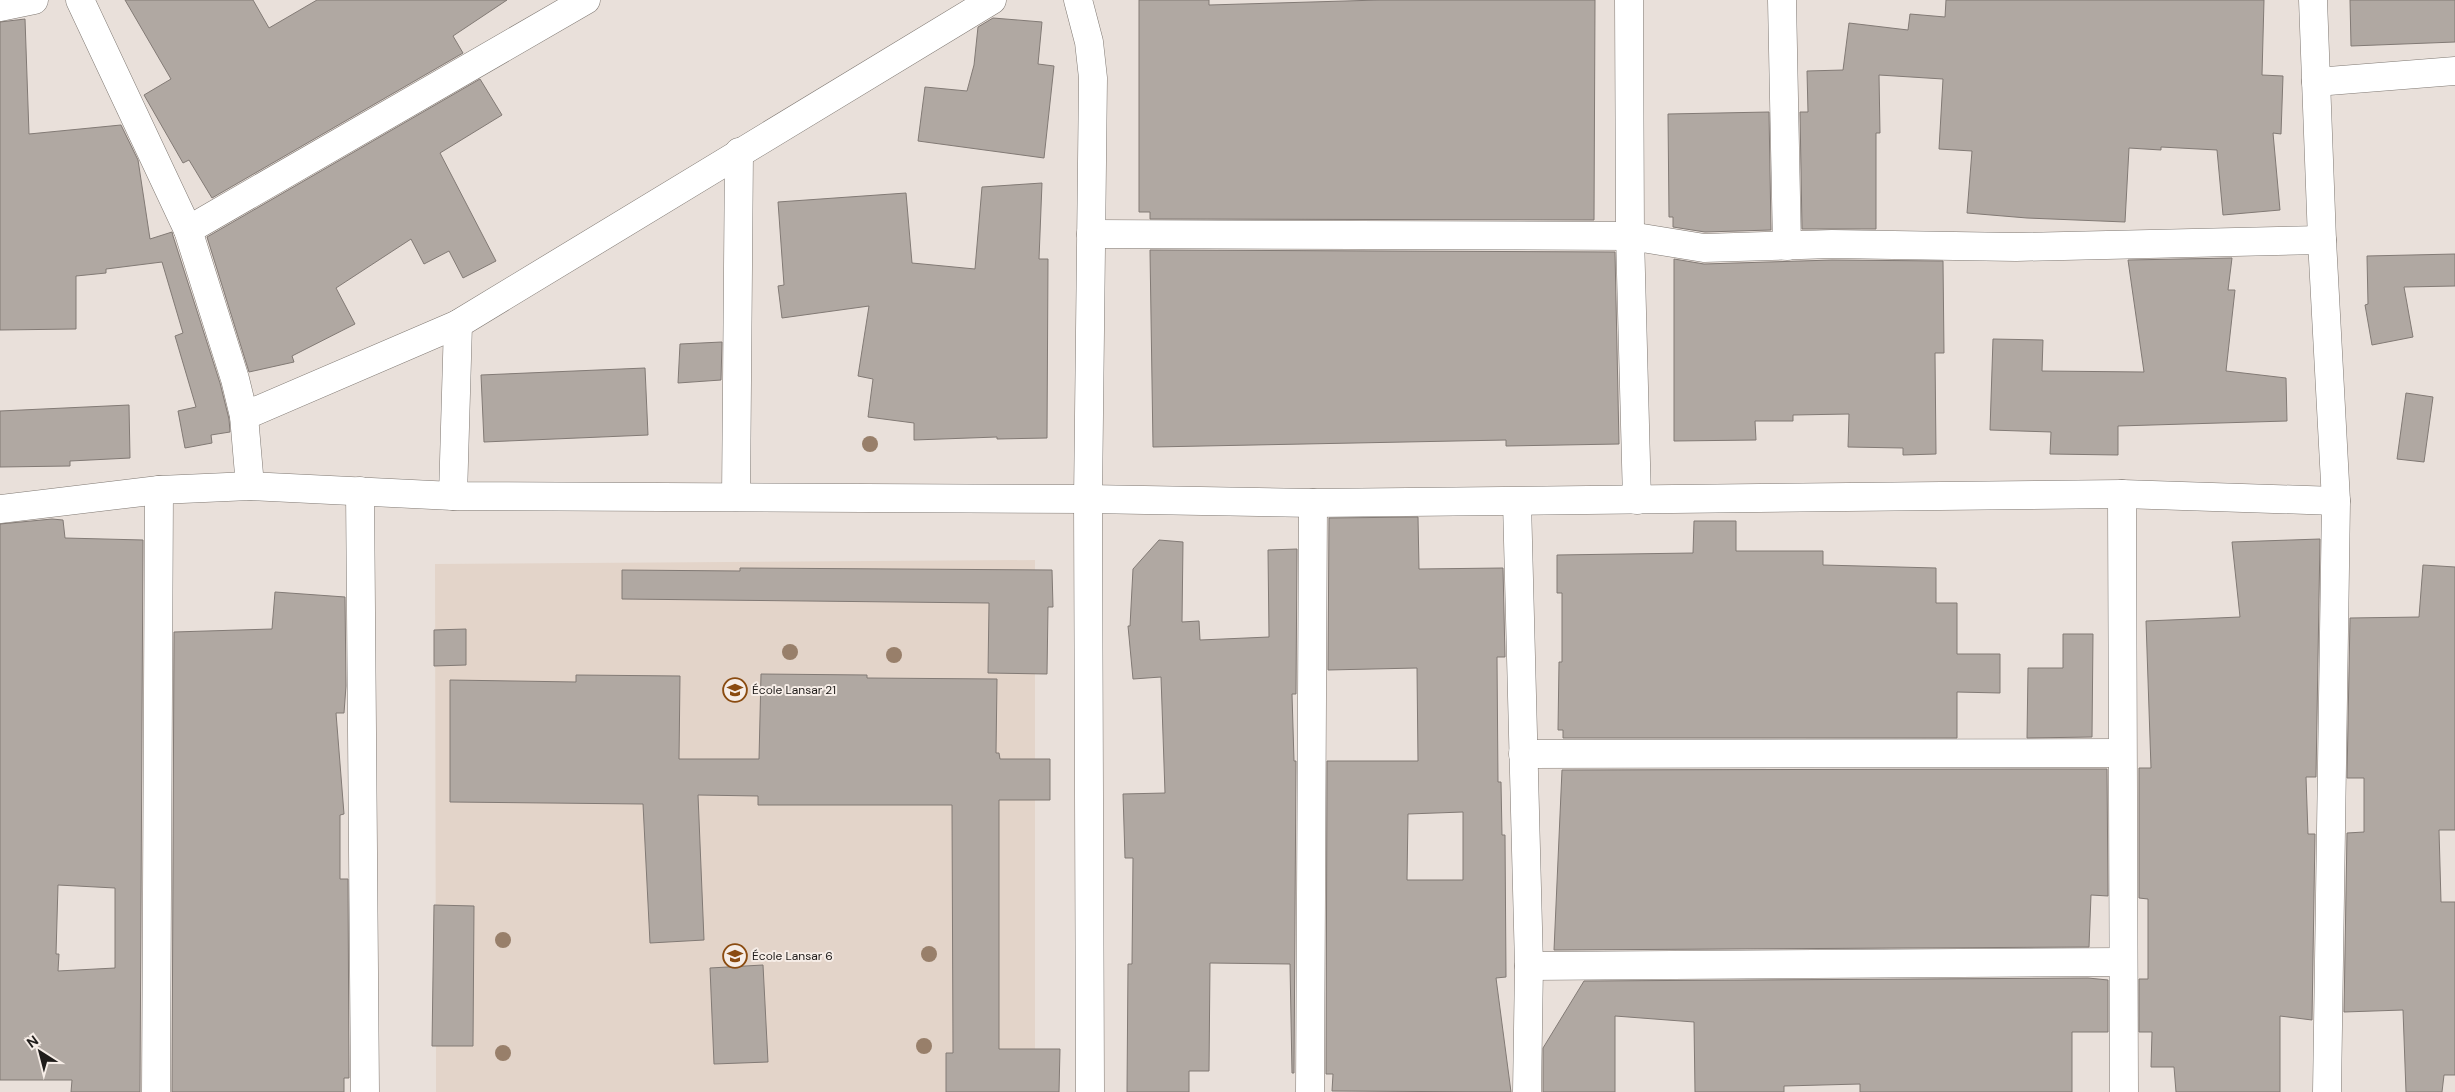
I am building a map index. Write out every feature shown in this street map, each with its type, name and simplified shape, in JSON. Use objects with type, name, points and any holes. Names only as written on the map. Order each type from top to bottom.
[{"type":"street","points":[[0,7],[34,0]]},
{"type":"street","points":[[80,0],[188,230],[235,379],[244,416],[250,486]]},
{"type":"street","points":[[188,230],[586,0]]},
{"type":"street","points":[[244,416],[458,324],[992,0]]},
{"type":"street","points":[[1078,0],[1089,42],[1093,78],[1088,499],[1090,1092]]},
{"type":"street","points":[[1629,0],[1630,236],[1637,500]]},
{"type":"street","points":[[1782,0],[1786,246]]},
{"type":"street","points":[[2313,0],[2322,240],[2336,501],[2327,1092]]},
{"type":"street","points":[[2316,82],[2455,72]]},
{"type":"street","points":[[736,497],[739,152]]},
{"type":"street","points":[[1090,234],[1630,236],[1704,248],[1832,244],[1972,247],[2322,240]]},
{"type":"street","points":[[453,496],[458,324]]},
{"type":"street","points":[[0,508],[159,490],[250,486],[453,496],[1088,499],[1313,503],[2122,494],[2336,501]]},
{"type":"street","points":[[156,1092],[159,490]]},
{"type":"street","points":[[360,491],[365,1092]]},
{"type":"street","points":[[2122,494],[2124,1092]]},
{"type":"street","points":[[1517,502],[1519,667],[1529,966],[1527,1092]]},
{"type":"street","points":[[1310,1092],[1313,503]]},
{"type":"street","points":[[1523,754],[2122,753]]},
{"type":"street","points":[[1529,966],[2123,962]]},
{"type":"shaded area","points":[[1035,560],[1035,1092],[436,1092],[435,564]]},
{"type":"building","points":[[125,0],[253,0],[269,28],[317,0],[507,0],[453,36],[463,53],[212,198],[189,160],[183,163],[144,95],[171,79]]},
{"type":"building","points":[[1139,0],[1209,0],[1209,5],[1379,0],[1595,0],[1594,220],[1150,219],[1150,212],[1139,212]]},
{"type":"building","points":[[1946,0],[2264,0],[2262,75],[2283,76],[2281,134],[2273,133],[2280,210],[2223,215],[2217,150],[2161,147],[2161,150],[2129,148],[2125,222],[2027,218],[1967,213],[1972,151],[1939,149],[1943,79],[1879,75],[1880,133],[1876,133],[1876,229],[1802,229],[1800,112],[1808,112],[1807,71],[1843,70],[1849,23],[1908,30],[1910,14],[1945,17]]},
{"type":"building","points":[[2350,0],[2455,0],[2455,42],[2351,46]]},
{"type":"building","points":[[993,18],[1042,22],[1038,64],[1054,66],[1044,158],[918,141],[925,87],[967,91],[974,65],[978,27]]},
{"type":"building","points":[[25,19],[29,134],[121,125],[138,160],[150,239],[172,232],[220,383],[229,419],[230,432],[211,435],[212,443],[185,448],[178,411],[196,407],[175,336],[183,333],[162,262],[106,269],[106,273],[76,276],[76,329],[0,330],[0,22]]},
{"type":"building","points":[[480,79],[502,115],[440,153],[496,261],[463,278],[449,251],[424,264],[411,239],[336,288],[355,324],[292,356],[294,362],[249,372],[207,237]]},
{"type":"building","points":[[1769,112],[1771,230],[1705,232],[1673,227],[1673,217],[1669,217],[1668,114]]},
{"type":"building","points":[[1042,183],[1039,259],[1048,259],[1047,438],[997,439],[997,437],[914,440],[914,423],[868,417],[873,379],[858,376],[869,306],[782,318],[778,286],[784,285],[778,202],[906,193],[912,263],[975,269],[982,187]]},
{"type":"building","points":[[1150,250],[1615,252],[1619,444],[1506,446],[1506,440],[1153,447]]},
{"type":"building","points":[[2455,254],[2455,286],[2404,287],[2413,337],[2372,345],[2365,305],[2368,304],[2367,256]]},
{"type":"building","points":[[2232,258],[2228,290],[2235,290],[2226,371],[2286,378],[2287,421],[2118,426],[2118,455],[2050,454],[2051,432],[1990,430],[1993,339],[2043,340],[2042,371],[2144,372],[2128,260]]},
{"type":"building","points":[[1674,259],[1704,264],[1832,260],[1943,261],[1944,353],[1935,353],[1936,454],[1903,455],[1903,448],[1848,447],[1849,414],[1793,415],[1793,421],[1755,421],[1756,440],[1674,441]]},
{"type":"building","points":[[722,342],[721,380],[678,383],[680,344]]},
{"type":"building","points":[[645,368],[648,435],[484,442],[481,375]]},
{"type":"building","points":[[2406,393],[2433,397],[2424,462],[2397,459]]},
{"type":"building","points":[[129,405],[130,458],[70,461],[70,466],[0,467],[0,411]]},
{"type":"building","points":[[1418,517],[1419,569],[1503,568],[1505,657],[1497,657],[1498,782],[1501,782],[1502,835],[1505,835],[1506,977],[1496,978],[1511,1092],[1332,1091],[1333,1074],[1326,1074],[1327,761],[1418,761],[1417,668],[1328,670],[1329,518]],"holes":[[[1463,812],[1463,880],[1407,880],[1408,814]]]},
{"type":"building","points":[[52,519],[63,520],[65,538],[143,540],[140,1092],[71,1092],[72,1080],[0,1080],[0,524]],"holes":[[[58,885],[115,888],[115,968],[58,971],[59,954],[56,954]]]},
{"type":"building","points":[[1694,521],[1736,521],[1736,551],[1823,551],[1823,565],[1936,568],[1936,603],[1957,603],[1957,654],[2000,654],[2000,693],[1957,692],[1957,738],[1563,738],[1563,730],[1558,730],[1559,662],[1562,662],[1562,593],[1557,593],[1557,555],[1693,553]]},
{"type":"building","points":[[2320,539],[2316,777],[2306,777],[2308,834],[2315,834],[2312,1020],[2280,1016],[2280,1092],[2176,1092],[2174,1067],[2151,1067],[2152,1032],[2139,1032],[2139,979],[2148,979],[2148,899],[2139,898],[2139,768],[2151,768],[2146,621],[2240,617],[2232,542]]},
{"type":"building","points":[[1159,540],[1183,542],[1182,622],[1199,621],[1200,640],[1269,637],[1268,550],[1297,549],[1296,694],[1292,694],[1294,761],[1296,761],[1294,1073],[1292,1073],[1290,964],[1210,963],[1209,1071],[1189,1071],[1189,1092],[1127,1092],[1128,964],[1132,964],[1133,858],[1125,858],[1123,794],[1165,793],[1161,677],[1133,679],[1128,626],[1130,626],[1133,569]]},
{"type":"building","points":[[2423,565],[2455,567],[2455,830],[2439,830],[2441,902],[2455,902],[2455,1075],[2444,1075],[2442,1092],[2406,1092],[2403,1010],[2344,1012],[2347,833],[2364,832],[2364,778],[2347,778],[2350,618],[2419,617]]},
{"type":"building","points":[[740,568],[1052,570],[1053,607],[1048,607],[1047,674],[988,673],[989,603],[622,599],[622,570],[740,571]]},
{"type":"building","points":[[275,592],[345,597],[346,686],[344,713],[336,713],[344,814],[340,815],[340,879],[348,879],[349,1078],[344,1078],[344,1092],[172,1092],[174,632],[272,629]]},
{"type":"building","points":[[466,629],[466,665],[434,666],[434,630]]},
{"type":"building","points":[[2063,634],[2093,634],[2092,737],[2027,738],[2028,668],[2063,668]]},
{"type":"building","points":[[761,674],[867,675],[867,678],[997,679],[996,753],[999,753],[1000,759],[1050,759],[1050,800],[999,800],[999,1049],[1060,1049],[1059,1092],[946,1092],[946,1053],[953,1053],[952,805],[758,805],[758,796],[698,795],[704,940],[650,943],[643,804],[450,802],[450,680],[576,682],[576,675],[680,676],[679,759],[759,759]]},
{"type":"building","points":[[2107,769],[2108,896],[2091,895],[2089,947],[1554,950],[1562,770]]},
{"type":"building","points":[[434,905],[474,906],[473,1046],[432,1046]]},
{"type":"building","points":[[763,965],[768,1062],[714,1064],[710,968]]},
{"type":"building","points":[[2088,978],[2108,980],[2108,1032],[2072,1032],[2072,1092],[1860,1092],[1860,1084],[1784,1086],[1784,1092],[1695,1092],[1694,1022],[1615,1016],[1615,1092],[1543,1092],[1543,1048],[1584,981]]},
{"type":"place","name":"École Lansar 21","points":[[735,690]]},
{"type":"place","name":"École Lansar 6","points":[[735,956]]}]
